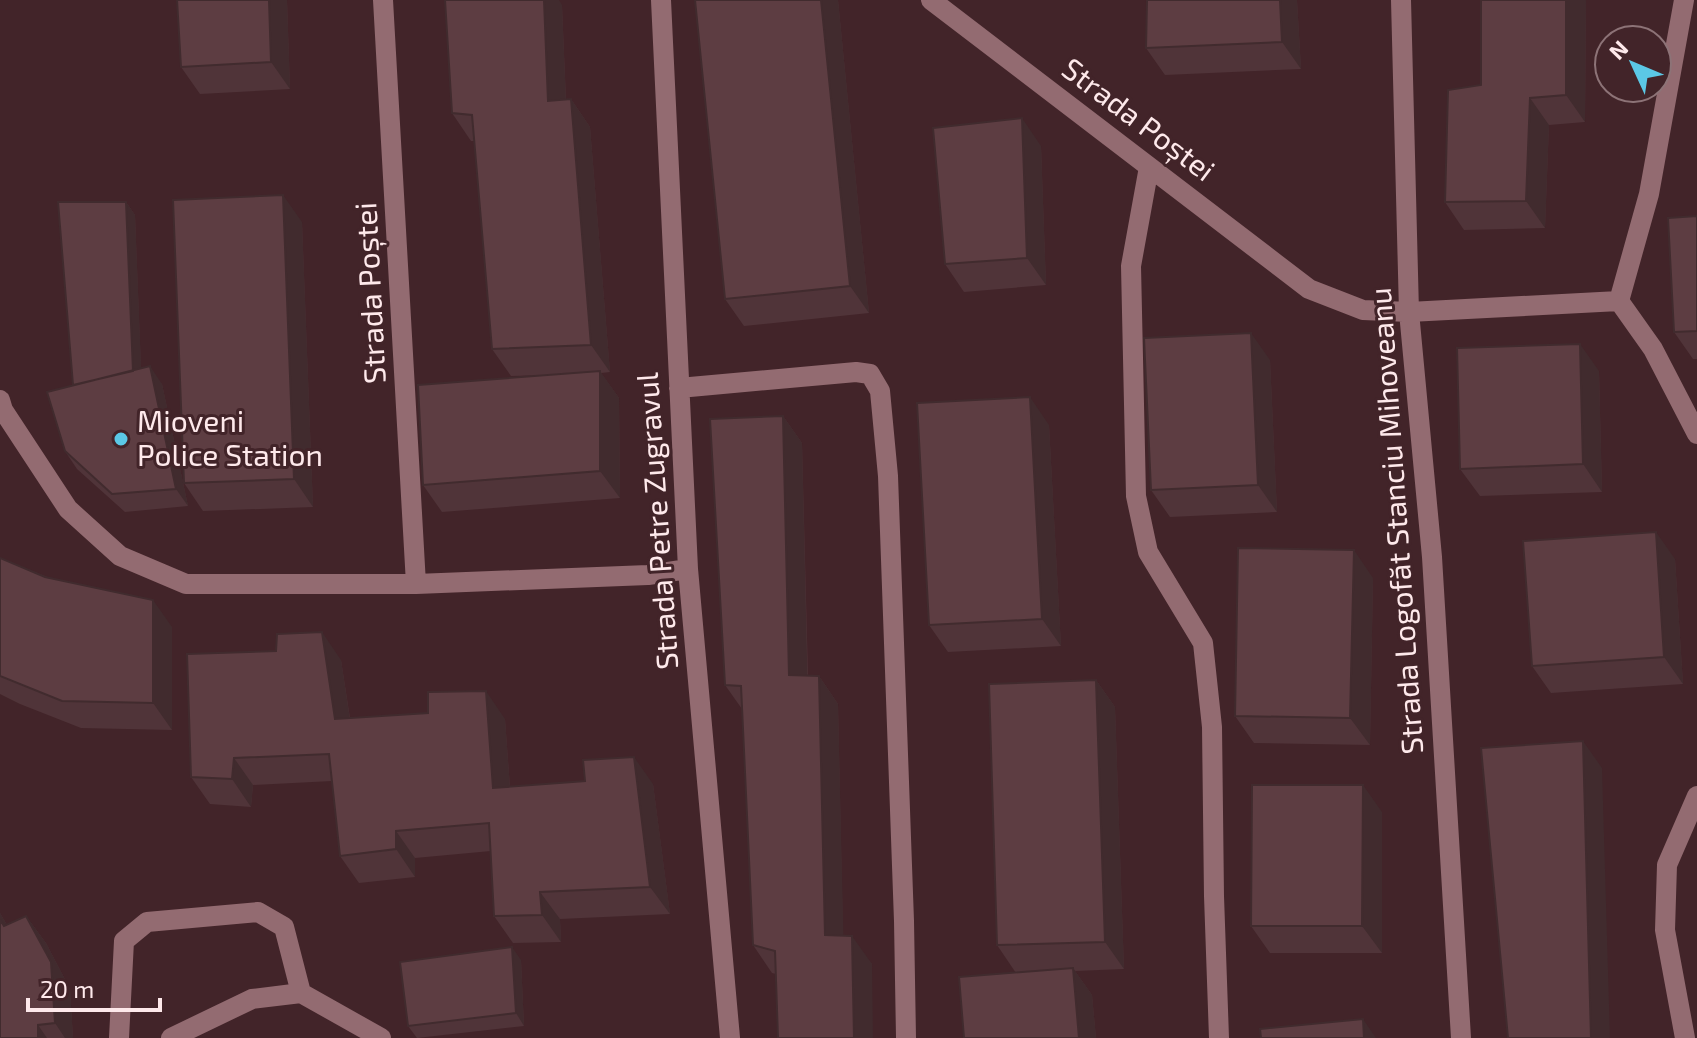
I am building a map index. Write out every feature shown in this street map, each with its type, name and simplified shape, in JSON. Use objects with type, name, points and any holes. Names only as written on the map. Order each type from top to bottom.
[{"type":"street","name":"Strada Poștei","points":[[383,0],[416,584]]},
{"type":"street","name":"Strada Petre Zugravul","points":[[661,0],[688,569],[730,1038]]},
{"type":"street","name":"Strada Poștei","points":[[931,0],[1309,289],[1363,310],[1409,312],[1619,301]]},
{"type":"street","name":"Strada Logofăt Stanciu Mihoveanu","points":[[1401,0],[1409,312],[1432,557],[1461,1038]]},
{"type":"street","points":[[1684,0],[1649,194],[1619,301],[1653,349],[1694,421]]},
{"type":"street","points":[[1149,167],[1131,266],[1136,496],[1148,552],[1203,643],[1212,727],[1219,1038]]},
{"type":"street","points":[[679,388],[856,372],[870,374],[880,391],[888,476],[906,1038]]},
{"type":"street","points":[[0,400],[3,410],[68,509],[120,556],[186,584],[416,584],[648,575],[688,569]]},
{"type":"street","points":[[1685,1038],[1665,930],[1667,865],[1697,796]]},
{"type":"street","points":[[119,1038],[124,941],[147,922],[258,912],[284,927],[301,993]]},
{"type":"street","points":[[171,1038],[252,999],[301,993],[381,1038]]},
{"type":"building","points":[[177,0],[269,0],[271,62],[181,67]]},
{"type":"building","points":[[445,0],[544,0],[548,101],[571,99],[591,345],[492,349],[472,115],[452,113]]},
{"type":"building","points":[[695,0],[821,0],[850,286],[725,299]]},
{"type":"building","points":[[1147,0],[1280,0],[1282,42],[1146,48]]},
{"type":"building","points":[[1481,0],[1566,0],[1566,95],[1530,98],[1526,201],[1445,202],[1448,90],[1481,85]]},
{"type":"building","points":[[1022,118],[1027,258],[945,264],[933,128]]},
{"type":"building","points":[[283,195],[294,479],[184,483],[173,200]]},
{"type":"building","points":[[58,202],[126,202],[133,371],[73,385]]},
{"type":"building","points":[[1697,216],[1697,331],[1674,332],[1668,218]]},
{"type":"building","points":[[1251,333],[1258,485],[1151,490],[1144,338]]},
{"type":"building","points":[[1580,344],[1583,464],[1460,469],[1457,348]]},
{"type":"building","name":"Mioveni Police Station","points":[[150,366],[176,489],[112,494],[65,451],[47,392]]},
{"type":"building","points":[[600,371],[600,471],[423,485],[418,385]]},
{"type":"building","points":[[1030,397],[1042,619],[929,625],[917,403]]},
{"type":"building","points":[[783,416],[789,675],[819,676],[825,935],[852,936],[854,1038],[778,1038],[775,951],[753,945],[741,686],[725,685],[710,419]]},
{"type":"building","points":[[1656,532],[1664,657],[1532,666],[1523,541]]},
{"type":"building","points":[[1238,548],[1354,550],[1350,718],[1235,716]]},
{"type":"building","points":[[0,558],[45,577],[153,600],[153,703],[62,701],[0,676]]},
{"type":"building","points":[[322,632],[335,719],[428,713],[428,692],[486,691],[493,788],[585,781],[583,760],[634,757],[650,887],[540,892],[542,915],[494,916],[489,823],[396,831],[396,849],[340,856],[329,754],[234,758],[232,779],[191,777],[187,654],[276,651],[277,634]]},
{"type":"building","points":[[1096,680],[1105,942],[997,945],[989,684]]},
{"type":"building","points":[[1583,741],[1591,1038],[1508,1038],[1481,748]]},
{"type":"building","points":[[1252,785],[1363,785],[1362,926],[1251,926]]},
{"type":"building","points":[[26,916],[51,962],[55,1023],[38,1025],[38,1038],[0,1038],[0,920],[4,926]]},
{"type":"building","points":[[512,947],[516,1013],[408,1026],[400,962]]},
{"type":"building","points":[[1073,968],[1079,1038],[964,1038],[959,977]]},
{"type":"building","points":[[1363,1019],[1364,1038],[1261,1038],[1260,1029]]},
{"type":"place","name":"Mioveni Police Station","points":[[121,439]]}]
